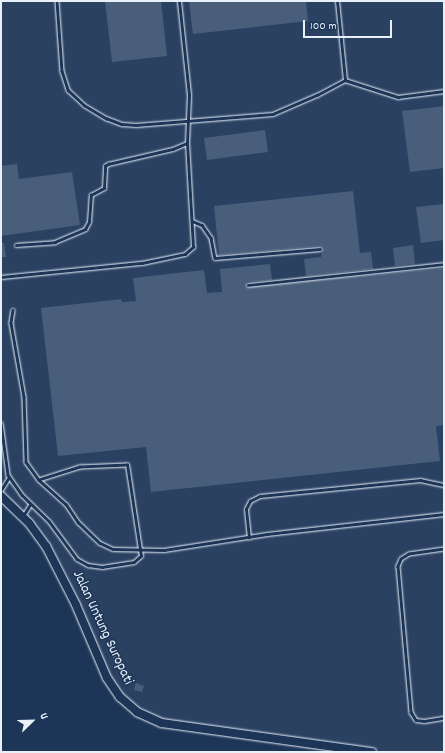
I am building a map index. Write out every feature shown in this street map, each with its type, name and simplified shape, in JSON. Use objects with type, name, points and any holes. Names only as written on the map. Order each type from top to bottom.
[{"type":"main road","name":"Jalan Untung Suropati","points":[[1,496],[22,516],[46,546],[59,570],[107,678],[120,697],[137,712],[162,723],[372,752]]},
{"type":"lane","points":[[57,1],[63,81],[73,97],[106,118],[122,124],[164,124],[273,114],[318,95],[345,80],[398,97],[444,92]]},
{"type":"lane","points":[[1,277],[179,257],[193,247],[187,143],[189,95],[179,1]]},
{"type":"lane","points":[[337,1],[345,80]]},
{"type":"lane","points":[[16,245],[55,242],[85,230],[89,222],[90,197],[104,188],[105,166],[108,164],[172,149],[187,143]]},
{"type":"lane","points":[[192,221],[202,225],[211,238],[215,258],[320,249]]},
{"type":"lane","points":[[248,285],[444,264]]},
{"type":"lane","points":[[13,310],[11,323],[24,397],[26,462],[39,480],[66,504],[78,522],[100,543],[113,549],[141,551],[197,547],[249,538],[444,514]]},
{"type":"lane","points":[[1,423],[9,477],[30,504],[49,521],[78,559],[88,565],[102,567],[134,562],[141,556],[127,465],[80,467],[39,480]]},
{"type":"lane","points":[[1,490],[9,477]]},
{"type":"lane","points":[[249,538],[246,509],[250,501],[260,496],[420,480],[444,485]]},
{"type":"lane","points":[[22,516],[30,504]]},
{"type":"lane","points":[[444,549],[409,554],[401,559],[398,566],[411,712],[416,720],[424,721],[444,718]]},
{"type":"shaded area","points":[[1,1],[444,1],[444,752],[388,752],[273,734],[239,733],[159,718],[140,709],[123,695],[109,677],[58,563],[1,494]]},
{"type":"building","points":[[105,1],[161,1],[167,56],[112,62]]},
{"type":"building","points":[[189,1],[306,1],[308,21],[193,34]]},
{"type":"building","points":[[444,106],[444,168],[410,172],[402,111]]},
{"type":"building","points":[[265,130],[268,152],[207,160],[204,138]]},
{"type":"building","points":[[17,164],[19,179],[72,172],[80,225],[1,236],[1,166]]},
{"type":"building","points":[[353,191],[360,253],[371,252],[373,269],[306,276],[304,259],[321,257],[323,248],[320,246],[219,255],[214,206]]},
{"type":"building","points":[[444,204],[444,240],[421,243],[416,207]]},
{"type":"building","points":[[1,243],[4,243],[6,257],[1,257]]},
{"type":"building","points":[[413,245],[415,264],[395,266],[393,248]]},
{"type":"building","points":[[270,264],[272,280],[247,282],[246,287],[444,268],[444,425],[436,426],[440,461],[151,492],[146,447],[58,456],[41,308],[121,299],[122,302],[136,301],[133,278],[204,270],[207,293],[222,292],[220,269]]},
{"type":"building","points":[[118,649],[119,663],[114,663],[112,650]]},
{"type":"building","points":[[136,683],[144,686],[142,692],[134,690]]}]
